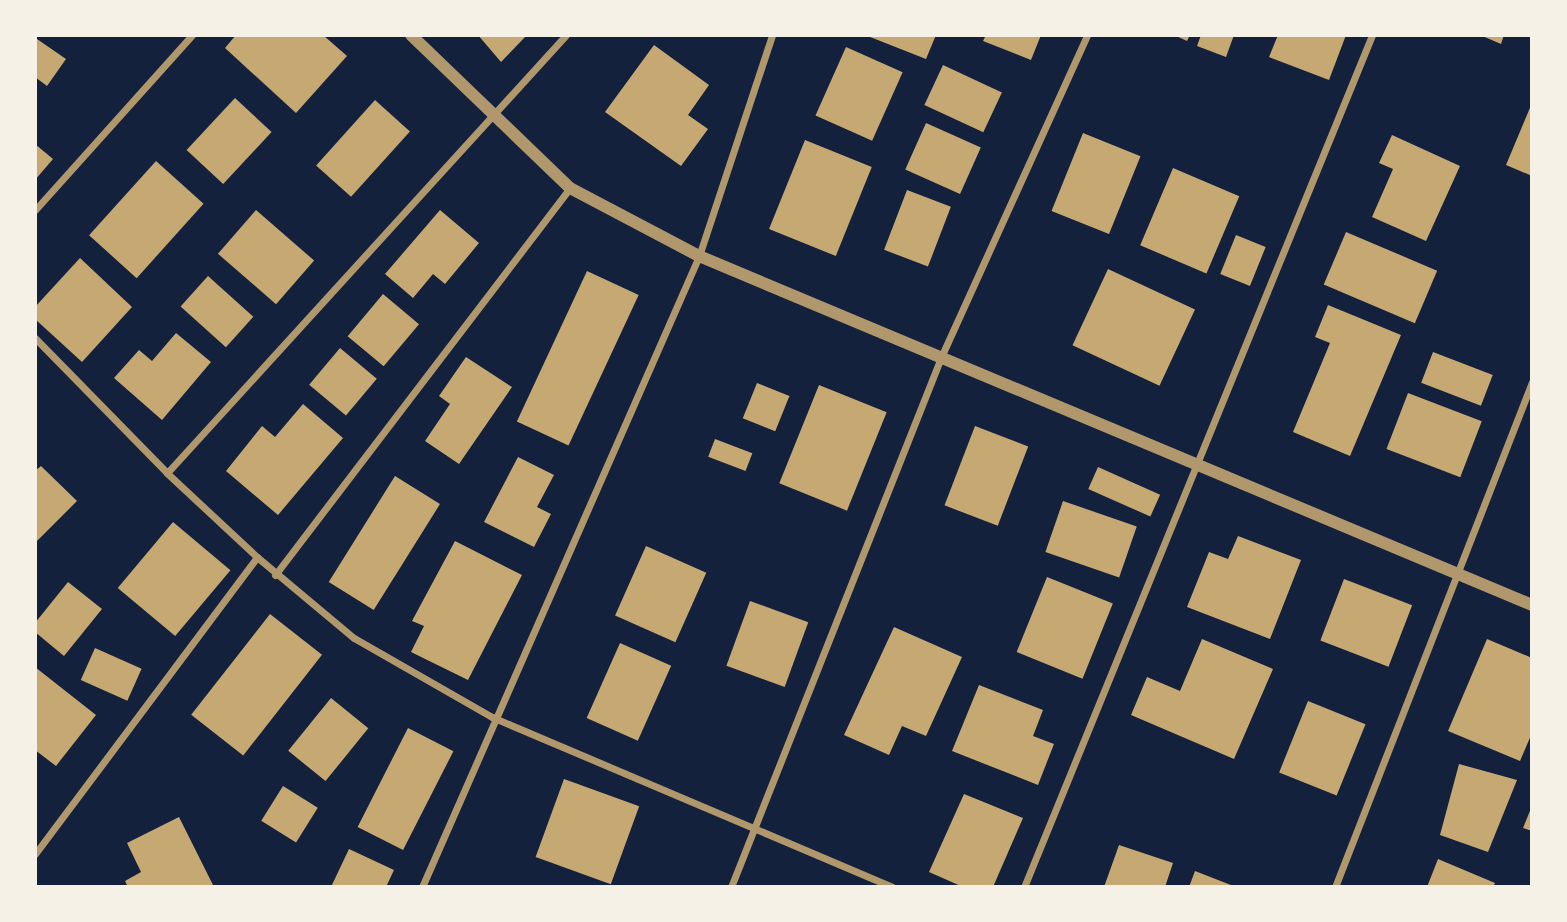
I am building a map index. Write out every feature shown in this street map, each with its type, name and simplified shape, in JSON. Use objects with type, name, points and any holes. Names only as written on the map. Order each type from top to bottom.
[{"type":"street","points":[[35,210],[192,35]]},
{"type":"street","points":[[411,35],[570,188],[699,256],[942,355],[1194,468],[1532,605]]},
{"type":"street","points":[[167,473],[566,35]]},
{"type":"street","points":[[422,887],[492,717],[699,256],[772,35]]},
{"type":"street","points":[[731,887],[942,355],[1087,35]]},
{"type":"street","points":[[1024,887],[1372,35]]},
{"type":"street","points":[[275,575],[570,188]]},
{"type":"street","points":[[35,338],[167,473],[275,575],[354,638],[492,717],[892,887]]},
{"type":"street","points":[[1335,887],[1452,573],[1532,382]]},
{"type":"street","points":[[35,854],[257,557]]},
{"type":"building","points":[[236,35],[323,35],[347,56],[296,113],[225,48]]},
{"type":"building","points":[[478,35],[527,35],[501,62]]},
{"type":"building","points":[[865,35],[936,35],[926,59]]},
{"type":"building","points":[[986,35],[1041,35],[1031,60],[983,41]]},
{"type":"building","points":[[1174,35],[1190,35],[1187,41]]},
{"type":"building","points":[[1201,35],[1234,35],[1226,57],[1197,46]]},
{"type":"building","points":[[1278,35],[1346,35],[1329,80],[1269,57]]},
{"type":"building","points":[[1480,35],[1504,35],[1501,44]]},
{"type":"building","points":[[37,39],[66,59],[47,86],[35,77]]},
{"type":"building","points":[[654,45],[709,85],[688,115],[708,129],[681,166],[605,112]]},
{"type":"building","points":[[846,47],[903,72],[872,141],[815,116]]},
{"type":"building","points":[[943,65],[1002,92],[983,132],[924,105]]},
{"type":"building","points":[[235,98],[272,132],[223,184],[187,150]]},
{"type":"building","points":[[375,100],[410,131],[351,197],[316,165]]},
{"type":"building","points":[[1532,103],[1532,176],[1506,165]]},
{"type":"building","points":[[926,123],[981,147],[960,194],[905,170]]},
{"type":"building","points":[[1083,133],[1140,156],[1109,234],[1052,211]]},
{"type":"building","points":[[1392,135],[1460,166],[1426,241],[1372,217],[1393,169],[1379,163]]},
{"type":"building","points":[[805,140],[872,167],[836,256],[769,229]]},
{"type":"building","points":[[35,144],[53,159],[35,180]]},
{"type":"building","points":[[156,161],[204,204],[137,278],[89,235]]},
{"type":"building","points":[[1173,168],[1239,196],[1206,273],[1140,245]]},
{"type":"building","points":[[907,190],[951,207],[928,267],[884,250]]},
{"type":"building","points":[[256,210],[314,261],[276,304],[218,254]]},
{"type":"building","points":[[440,210],[479,243],[445,284],[433,274],[413,298],[385,274]]},
{"type":"building","points":[[1346,232],[1437,271],[1415,323],[1324,284]]},
{"type":"building","points":[[1236,235],[1266,247],[1250,286],[1220,274]]},
{"type":"building","points":[[80,258],[132,307],[82,362],[35,319],[35,307]]},
{"type":"building","points":[[1108,269],[1195,310],[1160,386],[1073,345]]},
{"type":"building","points":[[587,271],[639,295],[569,446],[517,421]]},
{"type":"building","points":[[208,276],[253,317],[226,347],[181,306]]},
{"type":"building","points":[[383,294],[419,324],[384,366],[348,336]]},
{"type":"building","points":[[1328,305],[1401,335],[1350,456],[1293,432],[1330,343],[1315,337]]},
{"type":"building","points":[[176,333],[211,362],[162,420],[114,378],[139,350],[152,361]]},
{"type":"building","points":[[340,348],[377,379],[346,416],[309,385]]},
{"type":"building","points":[[1433,352],[1493,375],[1481,406],[1421,383]]},
{"type":"building","points":[[466,357],[512,387],[459,464],[425,441],[450,404],[439,396]]},
{"type":"building","points":[[757,383],[789,396],[775,431],[743,418]]},
{"type":"building","points":[[819,385],[887,412],[847,511],[779,483]]},
{"type":"building","points":[[1408,393],[1482,421],[1460,477],[1386,449]]},
{"type":"building","points":[[303,404],[343,438],[278,515],[226,471],[262,426],[275,437]]},
{"type":"building","points":[[975,426],[1028,446],[998,526],[945,505]]},
{"type":"building","points":[[715,439],[752,453],[746,471],[708,457]]},
{"type":"building","points":[[518,457],[554,475],[537,507],[551,514],[534,547],[484,522]]},
{"type":"building","points":[[41,466],[77,501],[35,543],[35,471]]},
{"type":"building","points":[[1098,467],[1160,495],[1150,517],[1088,489]]},
{"type":"building","points":[[395,476],[440,504],[374,610],[329,582]]},
{"type":"building","points":[[1063,501],[1137,526],[1119,577],[1045,552]]},
{"type":"building","points":[[173,522],[230,570],[175,636],[118,588]]},
{"type":"building","points":[[1238,536],[1301,560],[1270,639],[1187,607],[1209,552],[1228,559]]},
{"type":"building","points":[[455,541],[522,575],[468,680],[411,652],[424,626],[412,621]]},
{"type":"building","points":[[646,546],[706,573],[675,642],[615,615]]},
{"type":"building","points":[[1047,577],[1113,604],[1082,679],[1017,652]]},
{"type":"building","points":[[1344,579],[1412,605],[1388,667],[1320,641]]},
{"type":"building","points":[[68,582],[102,609],[64,656],[35,632],[35,623]]},
{"type":"building","points":[[750,601],[808,622],[785,687],[726,666]]},
{"type":"building","points":[[270,614],[322,655],[243,755],[191,715]]},
{"type":"building","points":[[894,627],[962,657],[926,736],[902,726],[889,755],[844,735]]},
{"type":"building","points":[[1202,639],[1273,669],[1234,759],[1131,715],[1147,677],[1180,691]]},
{"type":"building","points":[[1487,639],[1532,658],[1532,733],[1520,761],[1448,731]]},
{"type":"building","points":[[620,643],[671,666],[638,741],[587,718]]},
{"type":"building","points":[[95,648],[142,669],[127,701],[81,680]]},
{"type":"building","points":[[35,667],[96,715],[56,766],[35,750]]},
{"type":"building","points":[[979,685],[1043,710],[1033,736],[1054,744],[1038,785],[952,751]]},
{"type":"building","points":[[331,698],[368,728],[326,781],[288,751]]},
{"type":"building","points":[[1308,701],[1365,724],[1337,796],[1279,772]]},
{"type":"building","points":[[408,728],[453,751],[403,850],[358,827]]},
{"type":"building","points":[[1459,764],[1517,780],[1488,852],[1440,835]]},
{"type":"building","points":[[564,779],[639,806],[611,884],[536,857]]},
{"type":"building","points":[[283,786],[318,808],[296,842],[261,821]]},
{"type":"building","points":[[964,794],[1023,818],[993,887],[963,887],[929,872]]},
{"type":"building","points":[[1532,806],[1532,831],[1523,828]]},
{"type":"building","points":[[179,817],[214,887],[128,887],[125,881],[141,872],[127,843]]},
{"type":"building","points":[[1119,845],[1173,863],[1165,887],[1104,887]]},
{"type":"building","points":[[349,849],[394,870],[386,887],[331,887]]},
{"type":"building","points":[[1438,859],[1495,883],[1493,887],[1427,887]]},
{"type":"building","points":[[1195,871],[1236,887],[1189,887]]}]
